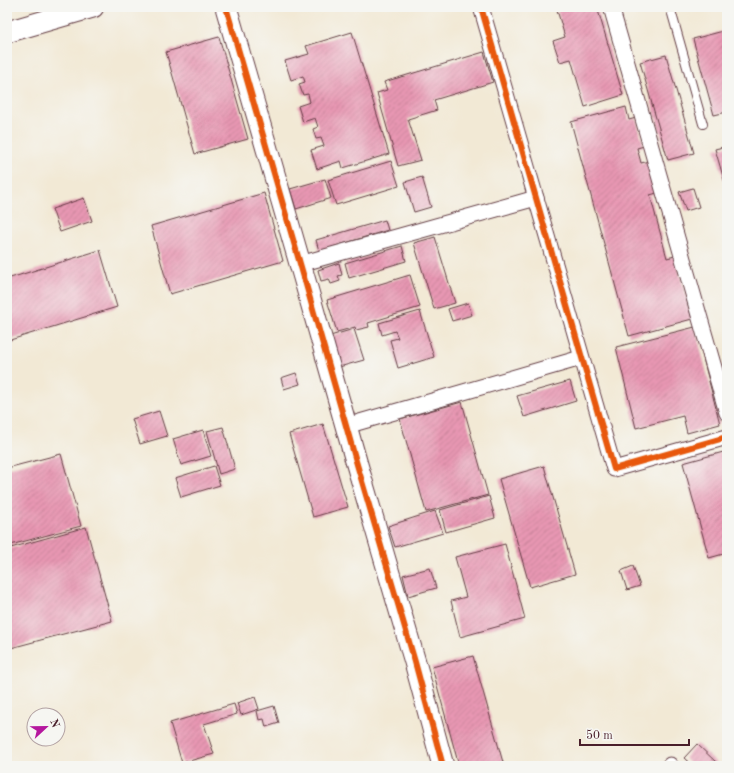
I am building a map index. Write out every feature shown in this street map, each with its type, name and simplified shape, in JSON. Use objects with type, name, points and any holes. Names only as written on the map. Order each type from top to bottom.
[{"type":"street","points":[[7,32],[93,7]]},
{"type":"street","points":[[226,7],[444,766]]},
{"type":"street","points":[[481,7],[614,469],[727,437]]},
{"type":"street","points":[[611,7],[727,413]]},
{"type":"street","points":[[300,264],[536,198]]},
{"type":"street","points":[[346,426],[581,358]]},
{"type":"lane","points":[[670,7],[703,124]]},
{"type":"building","points":[[568,7],[597,7],[623,95],[585,107],[571,59],[560,62],[553,41],[565,37],[557,10]]},
{"type":"building","points":[[727,30],[727,112],[714,115],[693,39]]},
{"type":"building","points":[[352,32],[389,154],[343,168],[341,161],[317,169],[311,150],[324,146],[321,138],[316,139],[313,129],[318,127],[315,118],[303,122],[298,106],[310,102],[308,94],[303,95],[299,84],[305,82],[303,76],[291,80],[285,61],[309,54],[306,46]]},
{"type":"building","points":[[219,37],[248,139],[195,154],[166,52]]},
{"type":"building","points":[[484,52],[493,82],[434,100],[437,110],[408,119],[421,160],[398,166],[377,93],[387,90],[384,82]]},
{"type":"building","points":[[666,55],[694,153],[668,160],[640,62]]},
{"type":"building","points":[[626,107],[629,120],[636,118],[644,146],[637,148],[641,163],[649,161],[657,193],[650,195],[667,258],[675,256],[692,319],[629,336],[571,122]]},
{"type":"building","points":[[727,146],[727,190],[715,149]]},
{"type":"building","points":[[391,161],[399,186],[336,205],[328,180]]},
{"type":"building","points":[[422,177],[431,207],[414,212],[405,182]]},
{"type":"building","points":[[325,179],[331,198],[296,209],[290,189]]},
{"type":"building","points":[[693,188],[699,207],[686,211],[679,192]]},
{"type":"building","points":[[264,193],[283,261],[170,294],[151,226]]},
{"type":"building","points":[[84,198],[92,221],[60,232],[52,209]]},
{"type":"building","points":[[385,220],[388,230],[319,251],[316,240]]},
{"type":"building","points":[[435,237],[455,303],[434,309],[414,243]]},
{"type":"building","points":[[402,246],[406,261],[349,278],[345,263]]},
{"type":"building","points":[[100,250],[117,307],[7,341],[7,279]]},
{"type":"building","points":[[339,263],[342,275],[338,276],[340,281],[331,284],[329,279],[321,281],[318,270]]},
{"type":"building","points":[[410,275],[420,307],[368,323],[369,327],[356,330],[355,327],[337,332],[327,300]]},
{"type":"building","points":[[468,303],[472,315],[452,321],[448,309]]},
{"type":"building","points":[[420,311],[434,357],[398,368],[390,340],[398,338],[395,331],[382,335],[379,323]]},
{"type":"building","points":[[695,327],[720,424],[687,433],[683,416],[636,428],[616,347]]},
{"type":"building","points":[[354,329],[364,360],[339,367],[330,336]]},
{"type":"building","points":[[296,373],[300,384],[284,389],[281,378]]},
{"type":"building","points":[[570,381],[576,401],[524,417],[517,396]]},
{"type":"building","points":[[462,402],[488,495],[426,512],[400,419]]},
{"type":"building","points":[[159,411],[167,436],[140,444],[132,419]]},
{"type":"building","points":[[323,424],[348,507],[313,517],[289,434]]},
{"type":"building","points":[[223,427],[235,469],[219,474],[207,431]]},
{"type":"building","points":[[203,430],[211,456],[181,465],[173,439]]},
{"type":"building","points":[[727,451],[727,553],[709,558],[683,463]]},
{"type":"building","points":[[61,454],[81,526],[7,546],[7,468]]},
{"type":"building","points":[[214,466],[220,485],[181,497],[175,478]]},
{"type":"building","points":[[544,466],[575,574],[530,587],[499,479]]},
{"type":"building","points":[[489,496],[495,518],[446,532],[440,510]]},
{"type":"building","points":[[435,511],[443,533],[395,547],[388,526]]},
{"type":"building","points":[[86,527],[112,621],[7,649],[7,549]]},
{"type":"building","points":[[505,544],[525,619],[460,637],[451,601],[466,597],[455,557]]},
{"type":"building","points":[[633,566],[640,586],[627,590],[621,571]]},
{"type":"building","points":[[430,568],[436,588],[408,596],[403,575]]},
{"type":"building","points":[[473,656],[504,766],[459,766],[432,667]]},
{"type":"building","points":[[255,697],[259,709],[241,715],[237,703]]},
{"type":"building","points":[[234,704],[237,714],[204,724],[214,754],[182,763],[170,723]]},
{"type":"building","points":[[274,706],[279,723],[266,727],[264,719],[259,720],[257,711]]},
{"type":"building","points":[[697,744],[717,763],[714,766],[693,766],[684,758]]},
{"type":"cycle path","points":[[226,7],[415,662],[443,766]]},
{"type":"cycle path","points":[[481,7],[614,469],[727,437]]}]
